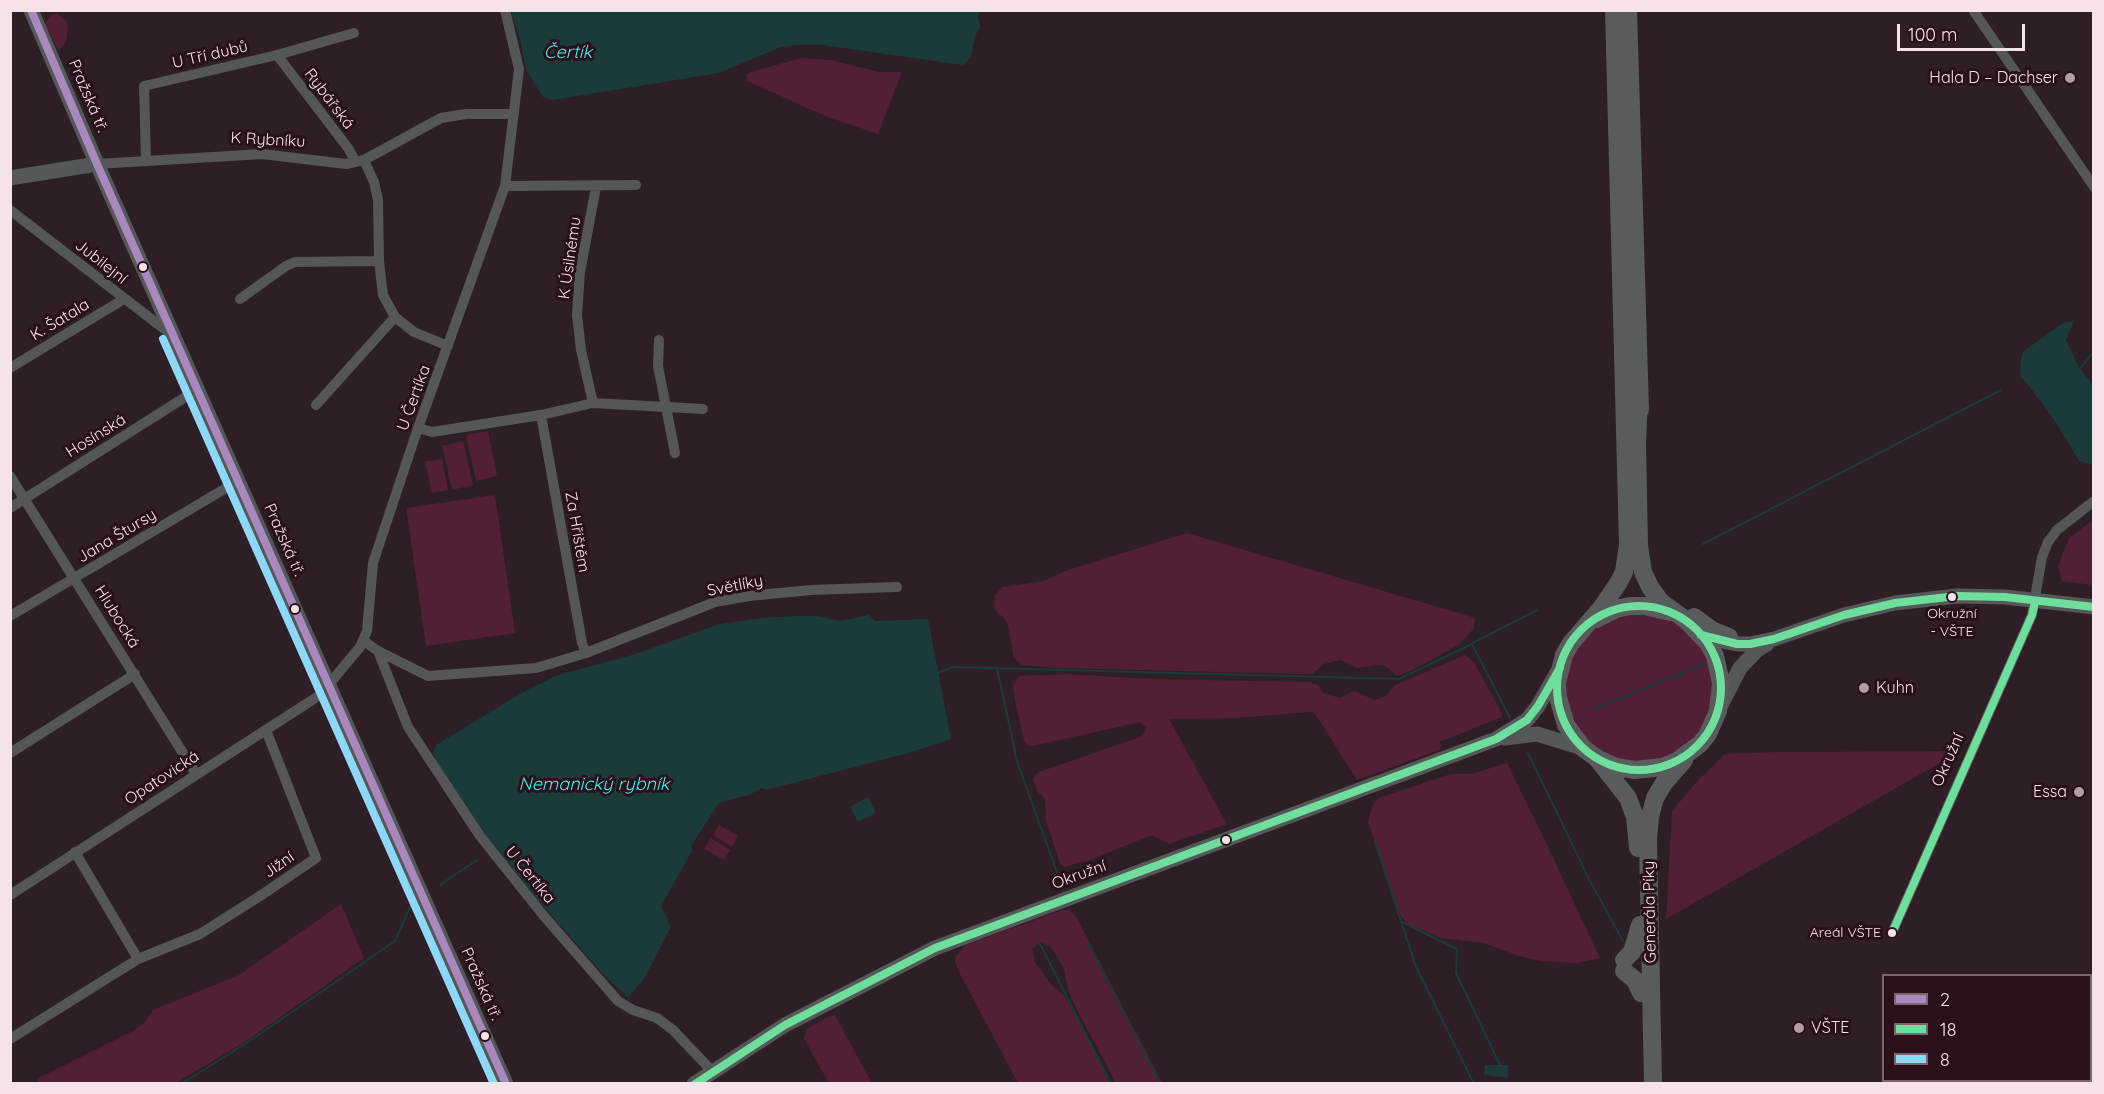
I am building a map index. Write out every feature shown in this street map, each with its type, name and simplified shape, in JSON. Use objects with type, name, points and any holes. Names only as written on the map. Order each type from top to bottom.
[{"type":"highway","points":[[1589,623],[1616,609],[1630,606],[1660,609],[1687,621],[1712,649],[1721,683],[1718,711],[1708,734],[1689,753],[1677,761],[1649,770],[1616,767],[1598,759],[1573,737],[1560,711],[1557,682],[1570,643],[1589,623],[1619,582],[1624,572],[1628,544],[1614,10]]},
{"type":"highway","points":[[1628,10],[1639,398],[1637,443],[1641,562],[1653,593],[1674,614]]},
{"type":"highway","points":[[1639,398],[1644,447],[1646,526],[1652,572],[1659,586],[1676,604],[1713,630],[1729,637]]},
{"type":"highway","name":"Generála Píky","points":[[1653,1083],[1648,839],[1650,817],[1655,798],[1689,753]]},
{"type":"highway","name":"Generála Píky","points":[[1598,759],[1628,798],[1635,817],[1638,835],[1642,1083]]},
{"type":"highway","points":[[1640,925],[1632,952],[1624,965],[1641,993]]},
{"type":"main road","name":"Pražská tř.","points":[[31,10],[97,164],[506,1083]]},
{"type":"main road","name":"K Rybníku","points":[[10,178],[97,164]]},
{"type":"main road","points":[[1701,635],[1737,644],[1750,644],[1895,603],[1929,598],[1982,595],[2094,607]]},
{"type":"main road","points":[[1729,637],[1751,639],[1806,628]]},
{"type":"main road","points":[[1718,711],[1740,668],[1757,650],[1774,639]]},
{"type":"main road","name":"Okružní","points":[[694,1083],[785,1025],[935,948],[1496,739],[1527,720],[1560,668]]},
{"type":"main road","name":"Okružní","points":[[1496,739],[1537,734],[1583,748]]},
{"type":"street","name":"U Čertíka","points":[[364,642],[373,563],[418,428],[505,186],[519,69],[505,10]]},
{"type":"street","points":[[1973,10],[2094,187]]},
{"type":"street","name":"U Tří dubů","points":[[146,161],[144,86],[277,55],[354,33]]},
{"type":"street","name":"Rybářská","points":[[277,55],[374,182],[378,200],[379,261],[383,295],[395,317],[414,332],[448,346]]},
{"type":"street","name":"K Rybníku","points":[[97,164],[262,154],[335,164],[360,161],[441,118],[466,114],[513,114]]},
{"type":"street","points":[[505,186],[636,185]]},
{"type":"street","name":"K Úsilnému","points":[[593,403],[581,350],[577,315],[580,272],[596,187]]},
{"type":"street","name":"Jubilejní","points":[[10,210],[174,336]]},
{"type":"street","points":[[240,299],[295,262],[379,261]]},
{"type":"street","name":"K. Šatala","points":[[10,368],[124,299]]},
{"type":"street","points":[[316,405],[395,317]]},
{"type":"street","points":[[659,340],[658,366],[675,453]]},
{"type":"street","name":"Hosínská","points":[[10,508],[198,389]]},
{"type":"street","points":[[418,428],[432,432],[541,415],[593,403],[703,409]]},
{"type":"street","name":"Za Hřištěm","points":[[541,415],[582,643],[586,653]]},
{"type":"street","name":"Hlubocká","points":[[10,476],[196,774]]},
{"type":"street","name":"Jana Štursy","points":[[10,616],[238,481]]},
{"type":"street","name":"Okružní","points":[[1892,933],[2028,624],[2035,602],[2042,557],[2048,542],[2056,530],[2094,501]]},
{"type":"street","name":"Světlíky","points":[[586,653],[715,603],[749,596],[801,591],[897,587]]},
{"type":"street","points":[[364,642],[428,676],[536,668],[586,653]]},
{"type":"street","name":"Opatovická","points":[[10,895],[320,695],[364,642]]},
{"type":"street","name":"U Čertíka","points":[[378,651],[408,727],[480,836],[543,915],[618,1001],[633,1010],[657,1018],[673,1030],[712,1071]]},
{"type":"street","points":[[10,753],[135,674]]},
{"type":"street","name":"Jižní","points":[[10,1039],[138,959],[200,934],[316,858],[266,729]]},
{"type":"street","points":[[75,852],[138,959]]},
{"type":"shaded area","points":[[56,13],[67,21],[68,27],[66,42],[59,51],[45,24],[51,15]]},
{"type":"shaded area","points":[[801,58],[830,60],[879,72],[902,72],[878,134],[825,116],[747,81],[746,75],[751,72]]},
{"type":"shaded area","points":[[488,431],[497,476],[476,481],[466,435]]},
{"type":"shaded area","points":[[463,441],[473,485],[452,490],[442,446]]},
{"type":"shaded area","points":[[442,459],[448,490],[432,493],[425,462]]},
{"type":"shaded area","points":[[495,495],[515,633],[426,646],[406,508]]},
{"type":"shaded area","points":[[2093,520],[2093,585],[2062,581],[2058,566],[2069,538]]},
{"type":"shaded area","points":[[1187,533],[1472,617],[1475,620],[1474,628],[1460,644],[1411,671],[1397,676],[1385,666],[1357,668],[1341,660],[1324,664],[1312,674],[1301,674],[1056,668],[1022,665],[1014,658],[1007,622],[994,608],[995,596],[1002,587],[1044,581],[1068,570]]},
{"type":"shaded area","points":[[1639,614],[1667,619],[1692,635],[1708,660],[1713,688],[1708,716],[1692,741],[1667,757],[1639,762],[1611,757],[1586,741],[1570,716],[1565,688],[1570,660],[1586,635],[1611,619]]},
{"type":"shaded area","points":[[1465,655],[1473,661],[1502,713],[1502,717],[1440,742],[1442,749],[1357,780],[1312,712],[1235,718],[1169,719],[1227,824],[1169,844],[1152,835],[1090,860],[1064,867],[1060,864],[1046,820],[1045,799],[1038,792],[1033,781],[1034,777],[1039,772],[1140,737],[1144,734],[1146,727],[1141,722],[1032,746],[1027,745],[1013,686],[1019,676],[1069,674],[1148,679],[1309,682],[1318,685],[1323,693],[1340,698],[1354,691],[1375,700],[1386,696],[1395,685]]},
{"type":"shaded area","points":[[1961,751],[1666,919],[1672,811],[1698,780],[1725,754]]},
{"type":"shaded area","points":[[1507,763],[1600,958],[1577,963],[1540,961],[1484,943],[1440,938],[1408,924],[1401,917],[1368,822],[1376,801],[1379,798],[1451,774],[1471,774]]},
{"type":"shaded area","points":[[719,825],[738,836],[732,847],[713,835]]},
{"type":"shaded area","points":[[711,838],[730,850],[724,860],[704,849]]},
{"type":"shaded area","points":[[341,904],[364,958],[248,1040],[176,1083],[40,1083],[37,1079],[133,1031],[144,1023],[153,1010],[239,975]]},
{"type":"shaded area","points":[[1063,910],[1069,910],[1076,916],[1162,1083],[1116,1083],[1076,1008],[1068,990],[1064,968],[1051,947],[1040,942],[1032,949],[1035,962],[1049,982],[1065,997],[1109,1083],[1018,1083],[960,974],[955,957],[964,946]]},
{"type":"shaded area","points":[[835,1015],[872,1083],[829,1083],[813,1055],[804,1038],[807,1029]]},
{"type":"water","name":"Čertík","points":[[511,11],[981,11],[978,16],[980,28],[975,36],[971,57],[963,65],[823,45],[800,45],[781,47],[719,73],[553,100],[543,97],[526,70],[520,39]]},
{"type":"water","points":[[2074,321],[2066,340],[2079,367],[2093,385],[2093,465],[2079,461],[2055,421],[2020,377],[2024,351],[2063,323]]},
{"type":"water","name":"Nemanický rybník","points":[[869,615],[876,621],[928,619],[951,739],[905,754],[766,790],[762,788],[749,795],[719,803],[691,846],[692,851],[661,906],[671,927],[644,979],[628,997],[605,976],[537,899],[466,811],[438,769],[433,753],[436,745],[525,691],[558,675],[632,655],[720,624],[797,616],[817,616],[840,621]]},
{"type":"water","points":[[868,797],[875,810],[874,814],[858,822],[850,807]]},
{"type":"water","points":[[1485,1065],[1508,1065],[1508,1078],[1484,1075]]},
{"type":"waterway","points":[[2079,370],[2094,351]]},
{"type":"waterway","points":[[1703,544],[2001,390]]},
{"type":"waterway","points":[[1473,643],[1537,610]]},
{"type":"waterway","points":[[937,673],[953,667],[1399,679],[1472,644],[1510,718]]},
{"type":"waterway","points":[[1594,709],[1704,664]]},
{"type":"waterway","points":[[997,668],[1017,761],[1064,892]]},
{"type":"waterway","points":[[1528,753],[1589,879],[1623,941]]},
{"type":"waterway","points":[[1375,842],[1416,967],[1474,1084]]},
{"type":"waterway","points":[[440,885],[477,860]]},
{"type":"waterway","points":[[181,1084],[251,1040],[395,941],[411,905]]},
{"type":"waterway","points":[[1402,922],[1457,949],[1456,973],[1501,1067]]},
{"type":"waterway","points":[[1038,940],[1111,1084]]},
{"type":"waterway","points":[[1089,945],[1160,1084]]},
{"type":"transit line","name":"2","points":[[31,10],[97,164],[506,1084]]},
{"type":"transit line","name":"8","points":[[163,339],[494,1084]]},
{"type":"transit line","name":"18","points":[[1701,635],[1737,644],[1750,644],[1774,639],[1844,615],[1895,603],[1957,596],[2005,597],[2094,607]]},
{"type":"transit line","name":"18","points":[[1892,933],[2032,615],[2035,602]]},
{"type":"transit line","name":"18","points":[[1639,606],[1670,612],[1697,630],[1715,657],[1721,688],[1715,719],[1697,746],[1670,764],[1639,770],[1608,764],[1581,746],[1563,719],[1557,688],[1563,657],[1581,630],[1608,612],[1639,606]]},
{"type":"transit line","name":"18","points":[[695,1084],[785,1025],[935,948],[1496,739],[1527,720],[1560,668]]},
{"type":"place","name":"Hala D – Dachser","points":[[2070,78]]},
{"type":"place","name":"Okružní - VŠTE","points":[[1952,597]]},
{"type":"place","name":"Kuhn","points":[[1864,688]]},
{"type":"place","name":"Essa","points":[[2079,792]]},
{"type":"place","name":"Areál VŠTE","points":[[1892,933]]},
{"type":"place","name":"VŠTE","points":[[1799,1028]]}]
